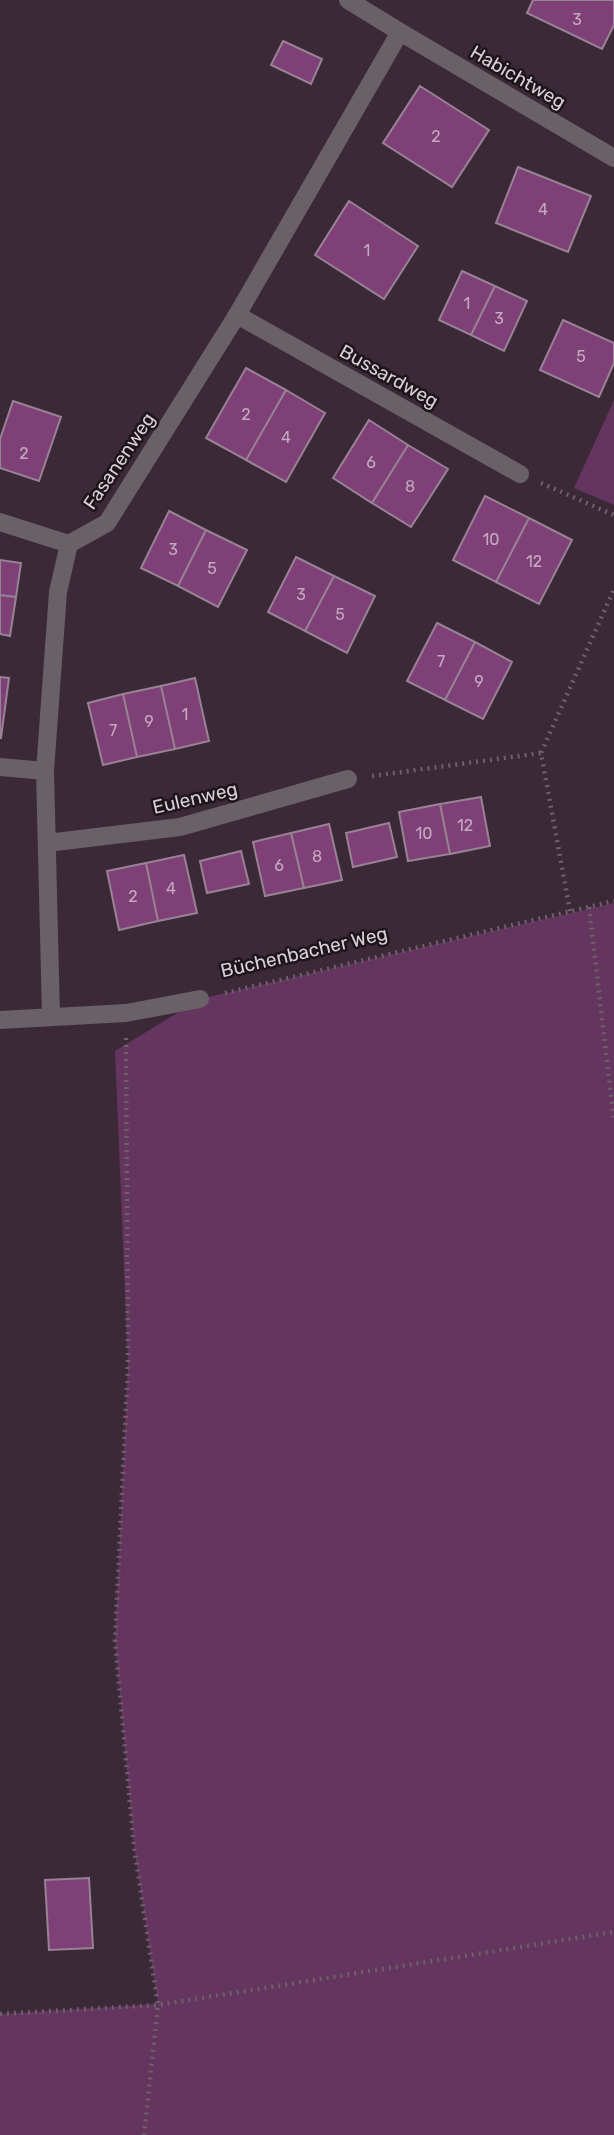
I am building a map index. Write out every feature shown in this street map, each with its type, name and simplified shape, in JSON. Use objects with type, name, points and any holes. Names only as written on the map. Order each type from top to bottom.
[{"type":"street","points":[[348,0],[401,32]]},
{"type":"street","name":"Habichtweg","points":[[401,32],[614,158]]},
{"type":"street","name":"Fasanenweg","points":[[69,544],[107,523],[237,315],[401,32]]},
{"type":"street","name":"Bussardweg","points":[[237,315],[520,474]]},
{"type":"street","points":[[0,522],[69,544],[58,592],[45,771],[51,1016]]},
{"type":"street","points":[[0,767],[45,771]]},
{"type":"street","name":"Eulenweg","points":[[47,843],[180,827],[348,779]]},
{"type":"street","name":"Büchenbacher Weg","points":[[0,1020],[126,1013],[200,999]]},
{"type":"path","points":[[520,474],[614,515]]},
{"type":"path","points":[[570,911],[541,753],[614,589]]},
{"type":"path","points":[[348,779],[541,753]]},
{"type":"path","name":"Büchenbacher Weg","points":[[200,999],[614,901]]},
{"type":"path","points":[[589,907],[614,1120]]},
{"type":"path","points":[[126,1013],[128,1364],[114,1640],[134,1847],[158,2005],[144,2135]]},
{"type":"path","points":[[0,2014],[158,2005],[614,1933]]},
{"type":"shaded area","points":[[614,400],[614,505],[574,488]]},
{"type":"shaded area","points":[[614,903],[614,2135],[0,2135],[0,2014],[158,2004],[134,1847],[115,1640],[128,1364],[115,1051],[200,999]]},
{"type":"building","points":[[533,0],[614,0],[614,25],[602,49],[527,13]]},
{"type":"building","points":[[283,41],[322,59],[311,84],[271,65]]},
{"type":"building","points":[[420,86],[489,130],[452,187],[383,143]]},
{"type":"building","points":[[518,167],[591,196],[568,252],[496,223]]},
{"type":"building","points":[[349,201],[418,246],[384,299],[315,255]]},
{"type":"building","points":[[462,271],[495,286],[471,335],[439,320]]},
{"type":"building","points":[[495,286],[527,301],[504,351],[471,335]]},
{"type":"building","points":[[563,320],[614,343],[614,363],[599,397],[540,370]]},
{"type":"building","points":[[246,368],[286,390],[246,460],[206,438]]},
{"type":"building","points":[[286,390],[325,413],[286,482],[246,460]]},
{"type":"building","points":[[13,401],[61,417],[39,481],[0,468],[0,439]]},
{"type":"building","points":[[369,420],[408,445],[372,503],[333,478]]},
{"type":"building","points":[[408,445],[448,469],[411,527],[372,503]]},
{"type":"building","points":[[485,496],[529,518],[496,582],[453,560]]},
{"type":"building","points":[[169,511],[206,530],[178,586],[141,568]]},
{"type":"building","points":[[529,518],[572,540],[539,604],[496,582]]},
{"type":"building","points":[[206,530],[247,550],[218,607],[178,586]]},
{"type":"building","points":[[296,557],[334,576],[305,631],[268,612]]},
{"type":"building","points":[[0,560],[21,563],[16,597],[0,595]]},
{"type":"building","points":[[334,576],[375,596],[347,653],[305,631]]},
{"type":"building","points":[[0,595],[16,597],[10,636],[0,634]]},
{"type":"building","points":[[437,623],[475,642],[445,700],[407,681]]},
{"type":"building","points":[[475,642],[512,662],[483,719],[445,700]]},
{"type":"building","points":[[0,677],[9,678],[1,738],[0,738]]},
{"type":"building","points":[[195,678],[209,741],[175,749],[161,686]]},
{"type":"building","points":[[161,686],[175,749],[137,757],[123,694]]},
{"type":"building","points":[[123,694],[137,757],[103,765],[88,703]]},
{"type":"building","points":[[481,797],[490,846],[450,854],[440,804]]},
{"type":"building","points":[[440,804],[450,854],[408,861],[399,812]]},
{"type":"building","points":[[389,823],[397,857],[353,867],[346,833]]},
{"type":"building","points":[[329,824],[342,880],[304,888],[291,833]]},
{"type":"building","points":[[291,833],[304,888],[265,896],[253,842]]},
{"type":"building","points":[[241,851],[249,884],[207,893],[200,861]]},
{"type":"building","points":[[184,855],[197,913],[158,921],[146,863]]},
{"type":"building","points":[[146,863],[158,921],[119,930],[107,871]]},
{"type":"building","points":[[89,1878],[93,1948],[49,1950],[45,1880]]}]
